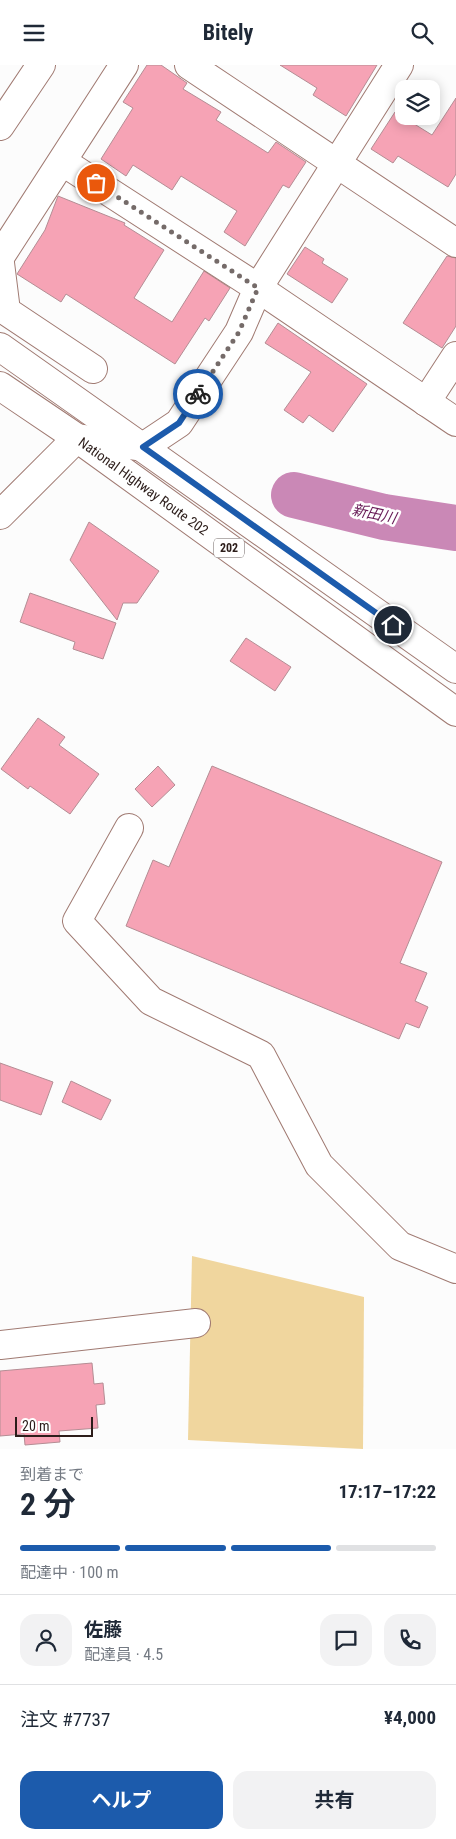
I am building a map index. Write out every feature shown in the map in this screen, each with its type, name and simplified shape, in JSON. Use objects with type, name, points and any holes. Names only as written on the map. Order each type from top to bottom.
[{"type":"main road","points":[[0,126],[41,65]]},
{"type":"main road","points":[[0,257],[124,65]]},
{"type":"main road","points":[[189,65],[337,163],[454,237]]},
{"type":"main road","points":[[0,515],[77,438],[143,447],[179,423],[239,332],[258,288],[399,65]]},
{"type":"main road","points":[[63,162],[258,288],[456,422]]},
{"type":"main road","points":[[0,263],[6,311],[93,369]]},
{"type":"main road","name":"202","points":[[0,347],[456,669]]},
{"type":"main road","points":[[426,402],[456,356]]},
{"type":"main road","name":"National Highway Route 202","points":[[0,386],[77,438],[456,712]]},
{"type":"main road","points":[[129,829],[77,921],[150,1001],[261,1055],[319,1165],[400,1246],[456,1269]]},
{"type":"main road","points":[[0,1345],[196,1323]]},
{"type":"shaded area","points":[[192,1256],[364,1297],[363,1449],[188,1440]]},
{"type":"building","points":[[147,65],[161,65],[187,83],[183,89],[221,112],[216,120],[268,153],[276,142],[306,162],[289,188],[283,185],[245,246],[224,232],[237,211],[181,176],[172,190],[133,165],[126,176],[101,159],[133,108],[123,102]]},
{"type":"building","points":[[280,65],[377,65],[346,116],[313,95],[317,88]]},
{"type":"building","points":[[456,98],[456,174],[448,187],[398,156],[393,163],[371,149],[395,112],[395,125],[416,125],[432,135]]},
{"type":"building","points":[[58,196],[125,223],[124,225],[164,250],[134,298],[172,322],[204,271],[230,288],[209,321],[205,318],[175,364],[66,294],[61,302],[17,274],[45,230]]},
{"type":"building","points":[[305,247],[324,259],[322,263],[348,279],[332,303],[287,274]]},
{"type":"building","points":[[447,256],[456,258],[456,326],[442,348],[403,323]]},
{"type":"building","points":[[278,323],[367,384],[333,432],[309,415],[303,423],[284,410],[311,372],[265,343]]},
{"type":"building","points":[[89,522],[159,571],[137,603],[123,603],[117,620],[70,560]]},
{"type":"building","points":[[30,593],[116,623],[103,659],[73,649],[75,642],[20,622]]},
{"type":"building","points":[[246,638],[291,667],[275,691],[230,661]]},
{"type":"building","points":[[38,718],[65,737],[59,745],[99,774],[70,814],[30,786],[28,789],[1,769]]},
{"type":"building","points":[[158,766],[175,785],[152,807],[135,789]]},
{"type":"building","points":[[212,766],[442,862],[400,963],[427,973],[415,1001],[428,1007],[419,1028],[406,1023],[399,1039],[126,926],[153,860],[169,867]]},
{"type":"building","points":[[0,1063],[53,1082],[41,1115],[0,1100]]},
{"type":"building","points":[[71,1081],[111,1100],[101,1120],[62,1102]]},
{"type":"building","points":[[92,1363],[94,1384],[103,1383],[105,1404],[96,1405],[98,1428],[59,1431],[60,1442],[25,1445],[24,1434],[0,1436],[0,1371]]},
{"type":"waterway","name":"新田川","points":[[294,495],[384,517],[456,528]]},
{"type":"way so far","points":[[96,183],[258,288],[239,332],[198,394]]},
{"type":"route","points":[[198,394],[179,423],[143,447],[393,625]]}]
